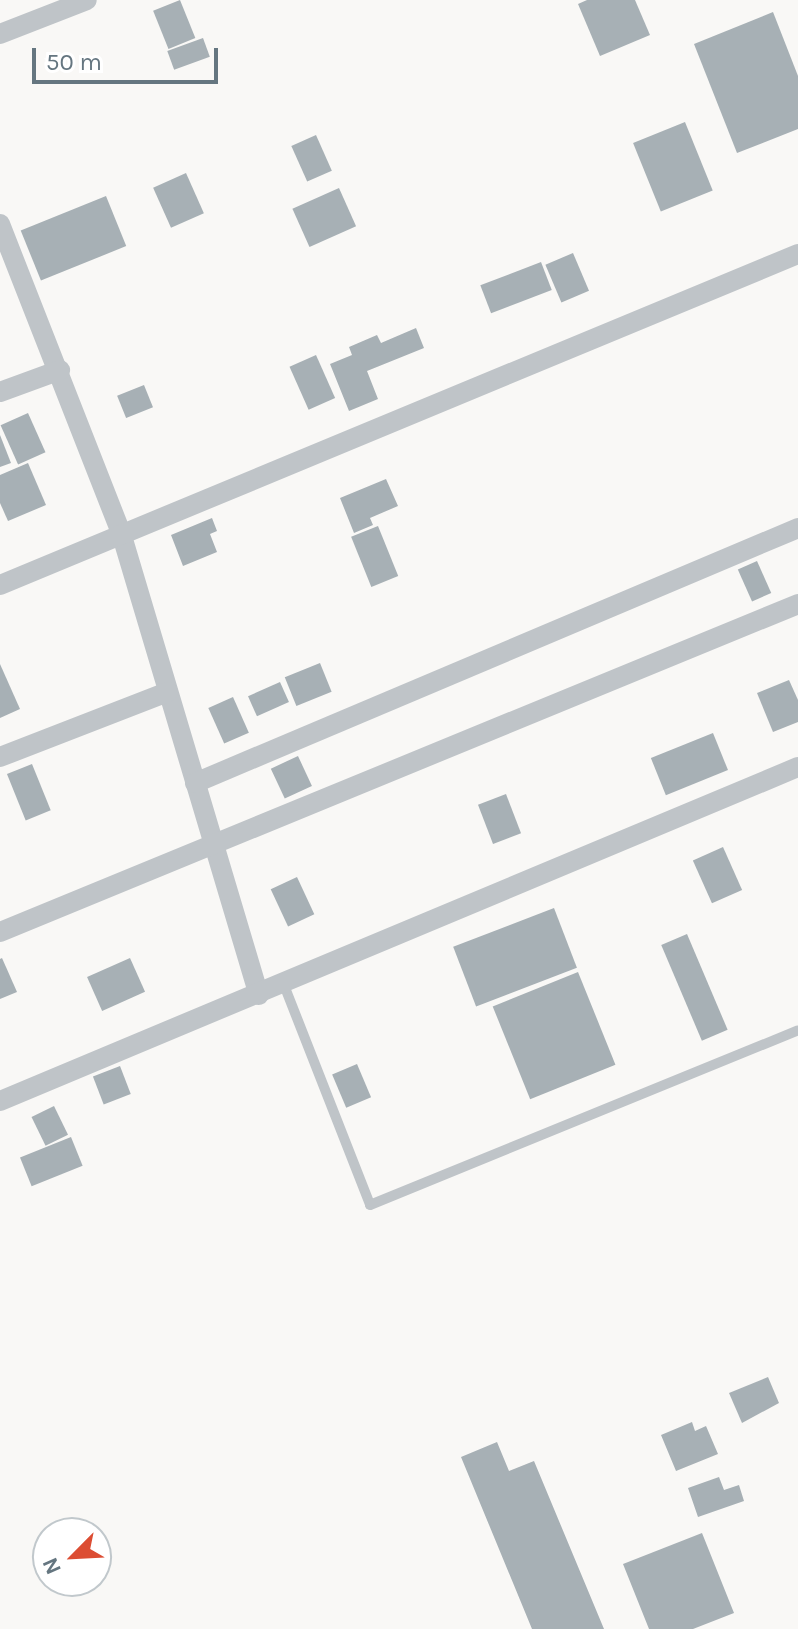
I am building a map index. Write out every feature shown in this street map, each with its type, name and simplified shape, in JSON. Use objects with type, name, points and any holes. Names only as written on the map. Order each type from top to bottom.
[{"type":"street","points":[[0,34],[87,0]]},
{"type":"street","points":[[0,224],[60,370],[122,536],[259,995]]},
{"type":"street","points":[[0,585],[798,254]]},
{"type":"street","points":[[0,392],[60,370]]},
{"type":"street","points":[[195,783],[798,528]]},
{"type":"street","points":[[0,932],[798,604]]},
{"type":"street","points":[[0,757],[168,692]]},
{"type":"street","points":[[0,1101],[284,985],[798,767]]},
{"type":"lane","points":[[284,985],[370,1205],[798,1030]]},
{"type":"building","points":[[180,0],[195,38],[168,49],[153,11]]},
{"type":"building","points":[[587,0],[635,0],[650,35],[600,56],[578,4]]},
{"type":"building","points":[[773,12],[798,76],[798,129],[737,153],[694,44]]},
{"type":"building","points":[[203,38],[210,57],[174,70],[167,51]]},
{"type":"building","points":[[685,122],[713,191],[661,212],[633,143]]},
{"type":"building","points":[[316,135],[332,171],[307,182],[291,146]]},
{"type":"building","points":[[186,173],[204,213],[171,228],[153,188]]},
{"type":"building","points":[[339,188],[356,226],[309,247],[292,209]]},
{"type":"building","points":[[106,196],[126,246],[41,281],[21,230]]},
{"type":"building","points":[[573,253],[589,291],[561,302],[545,265]]},
{"type":"building","points":[[541,262],[552,290],[491,313],[480,285]]},
{"type":"building","points":[[416,328],[424,348],[367,371],[378,399],[349,411],[330,364],[352,355],[349,347],[377,335],[381,343]]},
{"type":"building","points":[[316,355],[335,398],[309,410],[290,367]]},
{"type":"building","points":[[144,385],[153,407],[126,418],[117,396]]},
{"type":"building","points":[[28,413],[45,452],[18,464],[1,425]]},
{"type":"building","points":[[0,435],[11,463],[0,467]]},
{"type":"building","points":[[28,463],[46,505],[8,521],[0,503],[0,475]]},
{"type":"building","points":[[386,479],[398,506],[370,518],[373,525],[354,533],[340,498]]},
{"type":"building","points":[[212,518],[217,531],[210,534],[217,552],[183,566],[171,535]]},
{"type":"building","points":[[378,526],[398,576],[371,587],[351,537]]},
{"type":"building","points":[[757,561],[771,593],[752,602],[738,570]]},
{"type":"building","points":[[320,663],[332,692],[296,706],[285,677]]},
{"type":"building","points":[[0,664],[20,709],[0,718]]},
{"type":"building","points":[[789,680],[798,700],[798,722],[773,732],[757,693]]},
{"type":"building","points":[[280,682],[289,702],[257,716],[248,696]]},
{"type":"building","points":[[233,697],[249,733],[224,744],[208,708]]},
{"type":"building","points":[[713,733],[728,770],[666,795],[651,758]]},
{"type":"building","points":[[298,756],[312,786],[285,799],[271,769]]},
{"type":"building","points":[[32,764],[51,810],[26,820],[7,774]]},
{"type":"building","points":[[506,794],[521,833],[493,844],[478,805]]},
{"type":"building","points":[[723,847],[742,890],[712,903],[693,860]]},
{"type":"building","points":[[297,877],[314,914],[288,926],[271,889]]},
{"type":"building","points":[[554,908],[577,968],[476,1006],[453,947]]},
{"type":"building","points":[[687,934],[728,1030],[702,1041],[661,945]]},
{"type":"building","points":[[130,958],[145,992],[102,1011],[87,977]]},
{"type":"building","points":[[0,959],[17,992],[0,999]]},
{"type":"building","points":[[578,972],[615,1065],[530,1099],[493,1006]]},
{"type":"building","points":[[357,1064],[371,1097],[346,1108],[332,1075]]},
{"type":"building","points":[[120,1066],[131,1094],[104,1104],[93,1076]]},
{"type":"building","points":[[54,1106],[68,1135],[46,1146],[32,1117]]},
{"type":"building","points":[[71,1137],[83,1166],[32,1186],[20,1158]]},
{"type":"building","points":[[768,1377],[779,1403],[742,1423],[729,1393]]},
{"type":"building","points":[[692,1422],[695,1431],[706,1426],[718,1454],[676,1471],[661,1435]]},
{"type":"building","points":[[497,1442],[509,1471],[534,1461],[604,1629],[532,1629],[461,1457]]},
{"type":"building","points":[[719,1477],[724,1490],[739,1485],[744,1501],[698,1517],[688,1488]]},
{"type":"building","points":[[702,1533],[734,1613],[693,1629],[649,1629],[623,1564]]}]
